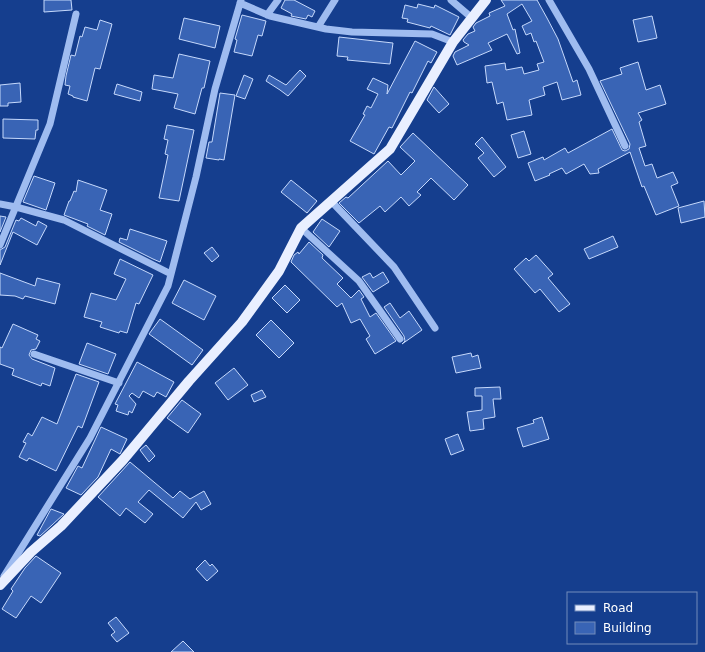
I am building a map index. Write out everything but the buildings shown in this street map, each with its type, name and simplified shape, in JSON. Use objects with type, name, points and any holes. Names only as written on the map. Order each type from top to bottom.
[{"type":"main road","points":[[0,584],[31,552],[61,526],[123,460],[189,381],[242,322],[278,271],[301,228],[390,148],[453,42],[486,0]]},
{"type":"street","points":[[267,15],[278,0]]},
{"type":"street","points":[[318,27],[335,0]]},
{"type":"street","points":[[451,0],[472,18]]},
{"type":"street","points":[[549,0],[589,69],[625,146]]},
{"type":"street","points":[[0,584],[90,438],[168,286],[196,177],[215,89],[241,2],[267,15],[301,24],[352,32],[432,34],[453,42]]},
{"type":"street","points":[[0,245],[50,124],[76,14]]},
{"type":"street","points":[[331,201],[394,267],[436,328]]},
{"type":"street","points":[[0,204],[16,206],[64,220],[171,274]]},
{"type":"street","points":[[301,228],[359,281],[400,339]]},
{"type":"street","points":[[34,354],[119,383]]}]
